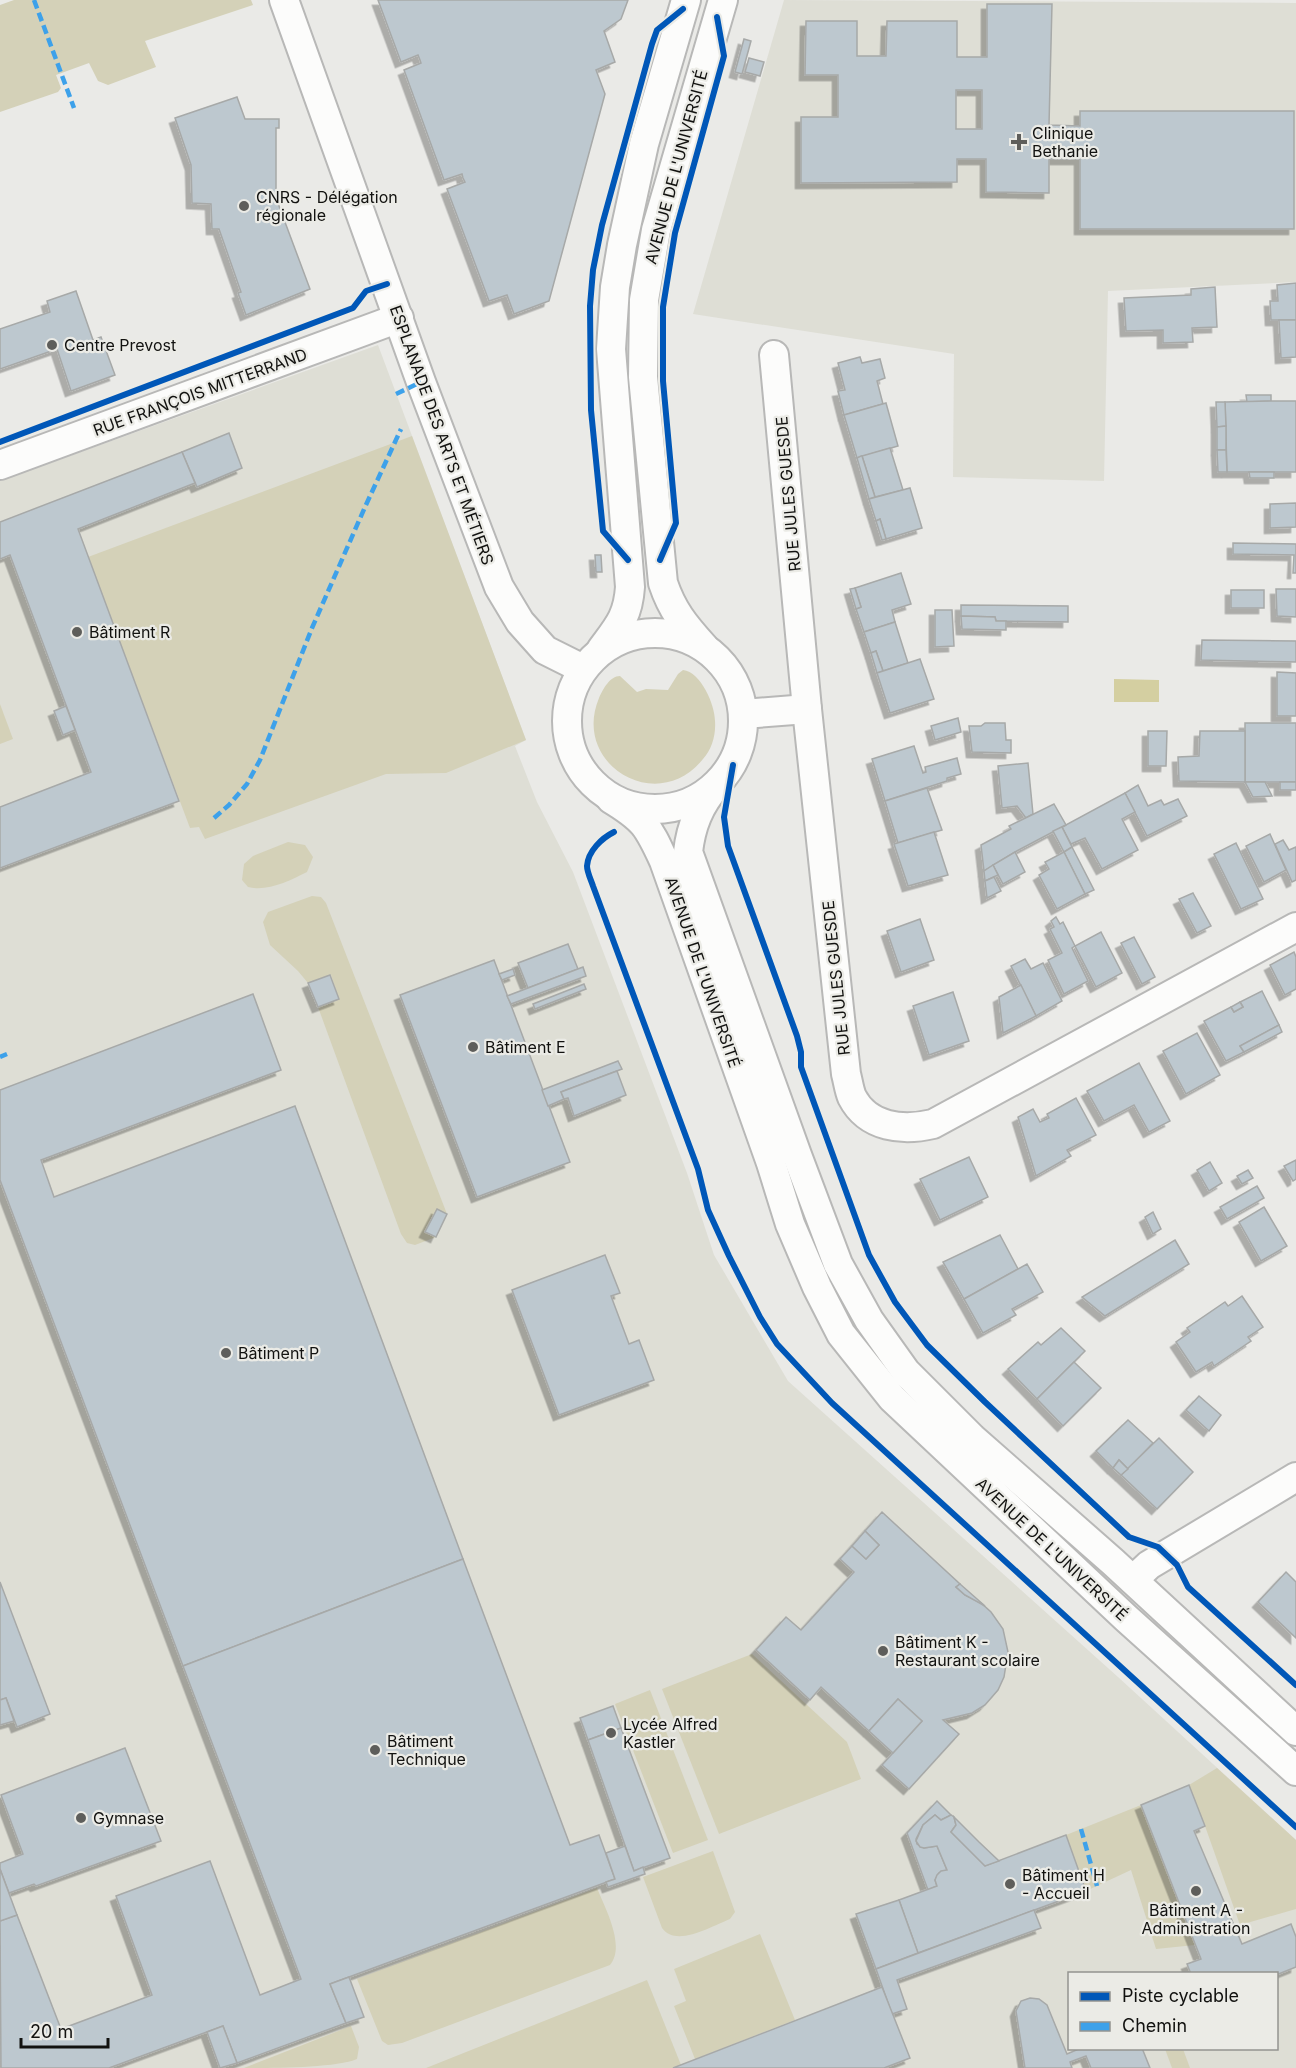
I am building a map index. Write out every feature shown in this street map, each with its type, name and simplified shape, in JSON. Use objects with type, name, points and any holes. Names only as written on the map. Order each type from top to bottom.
[{"type":"street","name":"ESPLANADE DES ARTS ET MÉTIERS","points":[[284,0],[499,587],[520,622],[545,650],[592,660]]},
{"type":"street","name":"AVENUE DE L'UNIVERSITÉ","points":[[592,660],[622,621],[628,606],[630,587],[611,349],[615,287],[644,144],[686,0]]},
{"type":"street","name":"AVENUE DE L'UNIVERSITÉ","points":[[704,646],[679,619],[669,603],[663,583],[643,377],[642,338],[644,300],[656,230],[723,0]]},
{"type":"street","name":"RUE FRANÇOIS MITTERRAND","points":[[0,465],[399,318]]},
{"type":"street","name":"RUE JULES GUESDE","points":[[774,355],[807,709],[846,1074],[852,1098],[867,1115],[891,1127],[912,1129],[933,1124],[1296,927]]},
{"type":"street","points":[[652,632],[679,636],[704,646],[724,664],[738,687],[744,714],[742,740],[733,765],[717,785],[693,802],[666,809],[638,808],[611,799],[588,780],[575,761],[568,739],[566,716],[571,691],[592,660],[625,638],[652,632]]},
{"type":"street","points":[[744,714],[807,709]]},
{"type":"street","name":"AVENUE DE L'UNIVERSITÉ","points":[[717,785],[700,807],[690,836],[688,852],[784,1159],[790,1224],[841,1334],[892,1398],[1125,1617],[1296,1771]]},
{"type":"street","name":"AVENUE DE L'UNIVERSITÉ","points":[[611,799],[635,813],[650,830],[784,1159],[869,1320],[906,1372],[972,1438],[1133,1580],[1296,1731]]},
{"type":"street","points":[[828,1309],[856,1295]]},
{"type":"street","points":[[1133,1580],[1149,1565],[1296,1477]]},
{"type":"shaded area","points":[[14,0],[251,0],[253,5],[145,41],[156,67],[108,85],[98,81],[89,63],[56,75],[61,88],[58,92],[0,112],[0,5]]},
{"type":"shaded area","name":"Clinique Bethanie","points":[[784,0],[1296,3],[1296,282],[1108,291],[1104,481],[953,477],[954,354],[693,314]]},
{"type":"shaded area","points":[[378,345],[526,740],[515,746],[537,802],[573,872],[687,1173],[714,1255],[788,1381],[1296,1840],[1296,2068],[0,2068],[0,481]]},
{"type":"shaded area","points":[[412,436],[526,740],[446,773],[386,774],[205,839],[199,827],[190,828],[88,557]]},
{"type":"shaded area","points":[[683,670],[690,672],[701,683],[713,707],[715,731],[709,751],[684,775],[664,783],[643,782],[624,775],[608,762],[597,744],[594,722],[599,698],[610,681],[616,677],[620,676],[637,692],[646,689],[668,690]]},
{"type":"shaded area","points":[[1114,679],[1159,680],[1159,702],[1114,702]]},
{"type":"shaded area","points":[[0,704],[13,739],[0,744]]},
{"type":"shaded area","points":[[288,842],[305,845],[313,857],[307,872],[270,887],[248,887],[242,880],[244,864],[253,856]]},
{"type":"shaded area","points":[[312,896],[321,897],[326,903],[447,1214],[437,1209],[425,1231],[436,1237],[415,1245],[407,1243],[401,1234],[318,1007],[339,999],[331,975],[308,983],[270,945],[263,922],[268,912]]},
{"type":"shaded area","points":[[752,1654],[847,1742],[861,1779],[719,1834],[662,1689]]},
{"type":"shaded area","points":[[650,1690],[708,1840],[673,1853],[615,1704]]},
{"type":"shaded area","points":[[1217,1768],[1296,1840],[1296,1909],[1240,1925],[1189,1785]]},
{"type":"shaded area","points":[[1141,1805],[1195,1945],[1156,1949],[1131,1870],[1086,1891],[1066,1835]]},
{"type":"shaded area","points":[[713,1851],[735,1912],[730,1919],[695,1934],[676,1936],[668,1934],[662,1928],[643,1877]]},
{"type":"shaded area","points":[[597,1888],[609,1916],[615,1938],[616,1948],[610,1965],[402,2043],[388,2045],[382,2041],[357,1979]]},
{"type":"shaded area","points":[[760,1934],[795,2020],[695,2059],[674,2006],[686,2001],[674,1969]]},
{"type":"shaded area","points":[[647,1980],[681,2065],[673,2068],[426,2068]]},
{"type":"shaded area","points":[[351,2026],[359,2047],[357,2059],[319,2066],[244,2068]]},
{"type":"shaded area","points":[[1165,2050],[1183,2050],[1190,2068],[1172,2068]]},
{"type":"building","points":[[378,0],[628,0],[621,19],[604,31],[615,62],[596,70],[605,94],[549,301],[514,314],[507,295],[489,301],[447,189],[465,182],[462,174],[444,180],[404,70],[421,63],[420,60],[418,55],[401,62]]},
{"type":"building","points":[[987,4],[1052,4],[1049,125],[1080,126],[1080,111],[1294,111],[1294,229],[1080,229],[1080,159],[1049,159],[1049,193],[986,192],[986,159],[957,159],[957,182],[801,183],[801,117],[838,117],[838,75],[805,75],[806,21],[857,21],[857,56],[886,56],[887,21],[957,21],[957,57],[987,57]],"holes":[[[956,90],[982,90],[982,129],[956,129]]]},
{"type":"building","points":[[744,39],[751,41],[742,74],[735,72]]},
{"type":"building","points":[[749,58],[764,62],[760,76],[745,72]]},
{"type":"building","name":"CNRS - Délégation régionale","points":[[237,97],[245,119],[279,119],[279,128],[276,128],[276,198],[310,289],[246,315],[238,293],[241,292],[219,229],[212,229],[211,204],[192,203],[191,165],[175,118]]},
{"type":"building","points":[[1296,283],[1296,320],[1271,320],[1270,301],[1278,301],[1277,285]]},
{"type":"building","points":[[1215,287],[1217,327],[1192,328],[1193,342],[1163,343],[1163,330],[1126,331],[1124,298],[1191,295],[1191,289]]},
{"type":"building","name":"Centre Prevost","points":[[76,291],[93,340],[101,337],[115,375],[71,391],[57,349],[0,369],[0,329],[50,312],[47,301]]},
{"type":"building","points":[[1279,320],[1296,320],[1296,357],[1281,358]]},
{"type":"building","points":[[860,357],[862,363],[880,359],[885,378],[877,381],[883,404],[844,415],[838,391],[845,390],[838,363]]},
{"type":"building","points":[[1246,395],[1271,395],[1271,401],[1247,402]]},
{"type":"building","points":[[1296,401],[1296,472],[1227,472],[1225,402]]},
{"type":"building","points":[[1216,402],[1225,402],[1226,426],[1217,427]]},
{"type":"building","points":[[886,403],[898,446],[857,458],[844,415]]},
{"type":"building","points":[[1226,426],[1226,450],[1217,450],[1217,427]]},
{"type":"building","points":[[229,433],[242,468],[197,487],[182,452]]},
{"type":"building","points":[[890,448],[903,490],[875,497],[862,456]]},
{"type":"building","points":[[1217,450],[1226,450],[1227,472],[1218,472]]},
{"type":"building","name":"Bâtiment R","points":[[182,452],[195,483],[78,529],[179,801],[0,868],[0,807],[91,772],[10,555],[0,559],[0,522]]},
{"type":"building","points":[[862,456],[875,497],[869,499],[857,458]]},
{"type":"building","points":[[1249,472],[1274,472],[1274,478],[1250,478]]},
{"type":"building","points":[[910,488],[922,528],[886,539],[880,519],[876,521],[869,499]]},
{"type":"building","points":[[1296,503],[1296,527],[1270,528],[1270,504]]},
{"type":"building","points":[[880,519],[886,539],[882,540],[876,521]]},
{"type":"building","points":[[1233,543],[1296,544],[1296,573],[1293,573],[1294,555],[1233,554]]},
{"type":"building","points":[[595,555],[601,555],[602,572],[596,572]]},
{"type":"building","points":[[901,573],[911,604],[892,610],[895,622],[864,632],[856,609],[861,607],[855,588]]},
{"type":"building","points":[[855,588],[861,607],[856,609],[850,589]]},
{"type":"building","points":[[1276,589],[1296,589],[1296,617],[1277,616]]},
{"type":"building","points":[[1231,590],[1264,590],[1264,608],[1231,608]]},
{"type":"building","points":[[961,605],[1068,606],[1068,622],[996,621],[995,617],[961,616]]},
{"type":"building","points":[[935,610],[952,610],[954,646],[935,647]]},
{"type":"building","points":[[961,616],[995,617],[996,621],[1006,621],[1006,630],[962,629]]},
{"type":"building","points":[[895,622],[908,663],[883,671],[876,651],[871,653],[864,632]]},
{"type":"building","points":[[1202,640],[1296,641],[1296,662],[1201,660]]},
{"type":"building","points":[[876,651],[883,671],[877,673],[871,653]]},
{"type":"building","points":[[920,659],[934,699],[890,713],[877,673]]},
{"type":"building","points":[[1277,672],[1296,673],[1296,716],[1277,716]]},
{"type":"building","points":[[66,706],[75,730],[63,735],[54,711]]},
{"type":"building","points":[[958,718],[961,732],[935,740],[931,726]]},
{"type":"building","points":[[985,723],[1005,723],[1006,740],[1011,740],[1011,753],[972,752],[969,726],[981,726]]},
{"type":"building","points":[[1245,723],[1296,723],[1296,782],[1245,782]]},
{"type":"building","points":[[1148,731],[1167,731],[1166,766],[1148,766]]},
{"type":"building","points":[[1200,731],[1245,731],[1245,782],[1179,781],[1178,757],[1199,756]]},
{"type":"building","points":[[914,746],[923,773],[926,772],[925,767],[957,758],[961,774],[947,778],[947,781],[885,801],[872,759]]},
{"type":"building","points":[[1028,763],[1033,814],[1026,818],[1017,806],[1002,808],[998,766]]},
{"type":"building","points":[[1245,782],[1265,782],[1272,796],[1253,797]]},
{"type":"building","points":[[1280,782],[1296,782],[1296,790],[1280,790]]},
{"type":"building","points":[[1138,785],[1148,806],[1161,800],[1164,805],[1178,799],[1187,816],[1147,836],[1125,793]]},
{"type":"building","points":[[927,788],[942,830],[898,843],[885,801]]},
{"type":"building","points":[[1125,793],[1135,812],[1122,819],[1138,850],[1102,869],[1085,838],[1071,844],[1062,827]]},
{"type":"building","points":[[1054,804],[1066,825],[984,871],[981,845],[1011,829],[1009,826]]},
{"type":"building","points":[[1066,825],[1062,827],[1072,847],[1064,852],[1053,831]]},
{"type":"building","points":[[934,832],[948,875],[908,886],[894,844]]},
{"type":"building","points":[[1270,834],[1286,870],[1264,882],[1246,846]]},
{"type":"building","points":[[1283,840],[1289,850],[1296,847],[1296,880],[1292,882],[1275,844]]},
{"type":"building","points":[[1236,843],[1263,899],[1241,909],[1214,854]]},
{"type":"building","points":[[1072,847],[1094,890],[1085,894],[1064,852]]},
{"type":"building","points":[[1015,852],[1025,872],[1003,884],[993,865]]},
{"type":"building","points":[[1064,852],[1085,894],[1057,909],[1039,875],[1049,869],[1045,862]]},
{"type":"building","points":[[993,865],[998,875],[985,881],[984,871]]},
{"type":"building","points":[[994,877],[1001,891],[987,898],[985,881]]},
{"type":"building","points":[[1193,893],[1211,926],[1197,933],[1179,899]]},
{"type":"building","points":[[1056,917],[1060,924],[1063,922],[1075,946],[1072,948],[1088,981],[1064,994],[1048,960],[1062,953],[1050,929],[1054,927],[1051,921]]},
{"type":"building","points":[[920,919],[934,960],[901,972],[887,931]]},
{"type":"building","points":[[1101,932],[1122,973],[1096,987],[1075,946]]},
{"type":"building","points":[[1134,937],[1155,977],[1142,984],[1121,943]]},
{"type":"building","points":[[568,944],[578,969],[528,988],[518,963]]},
{"type":"building","points":[[1294,952],[1296,989],[1285,995],[1270,965]]},
{"type":"building","points":[[1025,959],[1031,969],[1043,963],[1062,1001],[1036,1016],[1011,966]]},
{"type":"building","name":"Bâtiment E","points":[[494,960],[570,1162],[477,1197],[400,995]]},
{"type":"building","points":[[583,967],[586,976],[511,1004],[507,996]]},
{"type":"building","points":[[513,969],[515,975],[502,980],[499,974]]},
{"type":"building","points":[[330,975],[339,999],[318,1007],[308,983]]},
{"type":"building","points":[[584,984],[586,989],[535,1009],[533,1004]]},
{"type":"building","points":[[1021,985],[1036,1016],[1003,1033],[999,997]]},
{"type":"building","points":[[1262,991],[1279,1025],[1240,1046],[1244,1052],[1226,1061],[1204,1021],[1231,1007],[1234,1012],[1243,1007],[1240,1002]]},
{"type":"building","points":[[953,992],[969,1041],[929,1055],[913,1006]]},
{"type":"building","name":"Bâtiment P","points":[[253,994],[281,1070],[41,1160],[54,1197],[295,1106],[463,1559],[183,1666],[0,1180],[0,1090]]},
{"type":"building","points":[[1240,1002],[1243,1007],[1234,1012],[1231,1007]]},
{"type":"building","points":[[1279,1025],[1282,1032],[1244,1052],[1240,1046]]},
{"type":"building","points":[[1197,1033],[1220,1075],[1186,1094],[1163,1051]]},
{"type":"building","points":[[618,1061],[622,1069],[561,1092],[564,1099],[548,1106],[542,1090]]},
{"type":"building","points":[[1139,1063],[1170,1121],[1149,1132],[1134,1105],[1104,1121],[1087,1091]]},
{"type":"building","points":[[617,1071],[626,1095],[574,1116],[568,1098],[564,1099],[561,1092]]},
{"type":"building","points":[[1076,1098],[1096,1135],[1067,1150],[1071,1156],[1036,1176],[1018,1117],[1033,1109],[1040,1122],[1049,1118],[1047,1114]]},
{"type":"building","points":[[969,1157],[988,1197],[940,1220],[920,1179]]},
{"type":"building","points":[[1296,1160],[1296,1179],[1293,1181],[1284,1166]]},
{"type":"building","points":[[1210,1162],[1222,1183],[1209,1191],[1197,1170]]},
{"type":"building","points":[[1248,1170],[1253,1178],[1242,1184],[1237,1176]]},
{"type":"building","points":[[1257,1186],[1264,1198],[1227,1219],[1220,1207]]},
{"type":"building","points":[[1264,1207],[1287,1246],[1261,1261],[1239,1222]]},
{"type":"building","points":[[437,1209],[447,1214],[436,1237],[425,1232]]},
{"type":"building","points":[[1153,1212],[1161,1229],[1153,1234],[1145,1217]]},
{"type":"building","points":[[1000,1235],[1018,1269],[964,1299],[943,1262]]},
{"type":"building","points":[[1175,1240],[1189,1264],[1105,1316],[1082,1297]]},
{"type":"building","points":[[605,1255],[620,1293],[611,1296],[629,1344],[639,1340],[654,1380],[559,1415],[512,1290]]},
{"type":"building","points":[[1027,1264],[1043,1292],[1012,1309],[1016,1315],[983,1333],[964,1299]]},
{"type":"building","points":[[1242,1296],[1263,1327],[1248,1337],[1251,1341],[1214,1366],[1212,1362],[1196,1372],[1176,1342],[1190,1332],[1187,1328],[1225,1302],[1228,1306]]},
{"type":"building","points":[[1061,1328],[1085,1351],[1037,1399],[1008,1369],[1038,1342],[1041,1345]]},
{"type":"building","points":[[1074,1362],[1101,1388],[1063,1426],[1037,1399]]},
{"type":"building","points":[[1199,1396],[1221,1415],[1209,1431],[1186,1410]]},
{"type":"building","points":[[1128,1420],[1153,1443],[1128,1469],[1119,1460],[1113,1468],[1096,1451]]},
{"type":"building","points":[[1159,1438],[1193,1472],[1157,1509],[1121,1475]]},
{"type":"building","points":[[1119,1460],[1128,1469],[1121,1475],[1113,1468]]},
{"type":"building","name":"Bâtiment K - Restaurant scolaire","points":[[882,1512],[960,1584],[956,1587],[991,1612],[1003,1629],[1008,1652],[1004,1677],[998,1690],[985,1705],[972,1713],[943,1720],[959,1734],[909,1789],[882,1765],[922,1721],[898,1699],[869,1731],[821,1687],[810,1700],[756,1650],[786,1617],[801,1630],[854,1572],[840,1559],[852,1546],[866,1559],[879,1545],[865,1531]]},
{"type":"building","points":[[865,1531],[879,1545],[866,1559],[852,1546]]},
{"type":"building","name":"Bâtiment Technique","points":[[463,1559],[570,1845],[599,1835],[615,1879],[330,1984],[346,2023],[237,2063],[223,2026],[109,2068],[1,2068],[0,1921],[17,1915],[61,2029],[152,1995],[116,1896],[210,1861],[260,1995],[301,1979],[183,1666]]},
{"type":"building","points":[[1286,1572],[1296,1582],[1296,1638],[1258,1602]]},
{"type":"building","points":[[0,1582],[50,1714],[17,1727],[6,1698],[0,1700]]},
{"type":"building","points":[[960,1584],[985,1606],[956,1587]]},
{"type":"building","points":[[6,1698],[14,1721],[0,1725],[0,1700]]},
{"type":"building","points":[[898,1699],[922,1721],[893,1753],[869,1731]]},
{"type":"building","points":[[613,1706],[621,1728],[588,1740],[580,1718]]},
{"type":"building","points":[[621,1728],[670,1858],[634,1871],[588,1740]]},
{"type":"building","name":"Gymnase","points":[[125,1748],[161,1841],[36,1886],[34,1884],[9,1893],[0,1863],[23,1854],[1,1795]]},
{"type":"building","name":"Bâtiment A - Administration","points":[[1189,1785],[1205,1826],[1194,1831],[1242,1944],[1291,1924],[1296,1937],[1296,1967],[1278,1974],[1278,1972],[1190,1972],[1187,1964],[1201,1959],[1141,1805]]},
{"type":"building","points":[[937,1801],[951,1815],[941,1820],[935,1815],[923,1825],[916,1839],[917,1844],[924,1848],[937,1846],[947,1870],[939,1873],[935,1880],[937,1886],[928,1890],[907,1833]]},
{"type":"building","name":"Bâtiment H - Accueil","points":[[935,1815],[941,1820],[951,1815],[954,1817],[956,1825],[951,1832],[985,1866],[1066,1835],[1086,1891],[918,1953],[899,1900],[937,1886],[935,1880],[937,1875],[947,1870],[937,1846],[924,1848],[920,1847],[916,1841],[923,1825]]},
{"type":"building","points":[[954,1817],[999,1861],[985,1866],[951,1832],[956,1825]]},
{"type":"building","points":[[625,1846],[634,1871],[643,1867],[645,1874],[608,1887],[606,1882],[615,1879],[606,1853]]},
{"type":"building","points":[[0,1869],[17,1915],[0,1921]]},
{"type":"building","points":[[899,1900],[918,1953],[876,1969],[856,1914]]},
{"type":"building","points":[[1034,1910],[1041,1928],[897,1980],[907,2009],[892,2014],[876,1969]]},
{"type":"building","points":[[349,1977],[364,2017],[346,2023],[330,1984]]},
{"type":"building","points":[[882,1987],[910,2058],[884,2068],[673,2068]]},
{"type":"building","points":[[1030,1998],[1039,1999],[1047,2005],[1067,2054],[1076,2050],[1143,2050],[1150,2068],[1091,2068],[1086,2056],[1070,2062],[1072,2068],[1025,2068],[1016,2011],[1021,2001]]},
{"type":"building","points":[[223,2026],[237,2063],[220,2068],[207,2032]]},
{"type":"marked path","points":[[34,0],[74,108]]},
{"type":"marked path","points":[[396,394],[421,382]]},
{"type":"marked path","points":[[214,818],[247,784],[260,760],[312,628],[401,429]]},
{"type":"marked path","points":[[0,1057],[7,1054]]},
{"type":"marked path","points":[[1081,1829],[1097,1886]]},
{"type":"cycle path","points":[[628,560],[603,531],[591,410],[590,306],[593,270],[602,225],[652,44],[657,30],[683,9]]},
{"type":"cycle path","points":[[660,560],[676,523],[663,381],[663,307],[675,233],[724,56],[717,17]]},
{"type":"cycle path","points":[[0,442],[353,308],[366,291],[387,284]]},
{"type":"cycle path","points":[[733,765],[724,817],[728,846],[797,1036],[801,1052],[801,1067],[869,1255],[895,1302],[927,1345],[985,1402],[1129,1537],[1158,1547],[1177,1565],[1188,1587],[1296,1685]]},
{"type":"cycle path","points":[[614,832],[600,841],[593,850],[588,860],[588,873],[698,1169],[708,1210],[760,1317],[777,1344],[832,1403],[1296,1827]]},
{"type":"place","name":"Clinique Bethanie","points":[[1019,142]]},
{"type":"place","name":"CNRS - Délégation régionale","points":[[244,206]]},
{"type":"place","name":"Centre Prevost","points":[[52,345]]},
{"type":"place","name":"Bâtiment R","points":[[77,632]]},
{"type":"place","name":"Bâtiment E","points":[[473,1047]]},
{"type":"place","name":"Bâtiment P","points":[[226,1353]]},
{"type":"place","name":"Bâtiment K - Restaurant scolaire","points":[[883,1651]]},
{"type":"place","name":"Lycée Alfred Kastler","points":[[611,1733]]},
{"type":"place","name":"Bâtiment Technique","points":[[375,1750]]},
{"type":"place","name":"Gymnase","points":[[81,1818]]},
{"type":"place","name":"Bâtiment H - Accueil","points":[[1010,1884]]},
{"type":"place","name":"Bâtiment A - Administration","points":[[1196,1891]]}]
